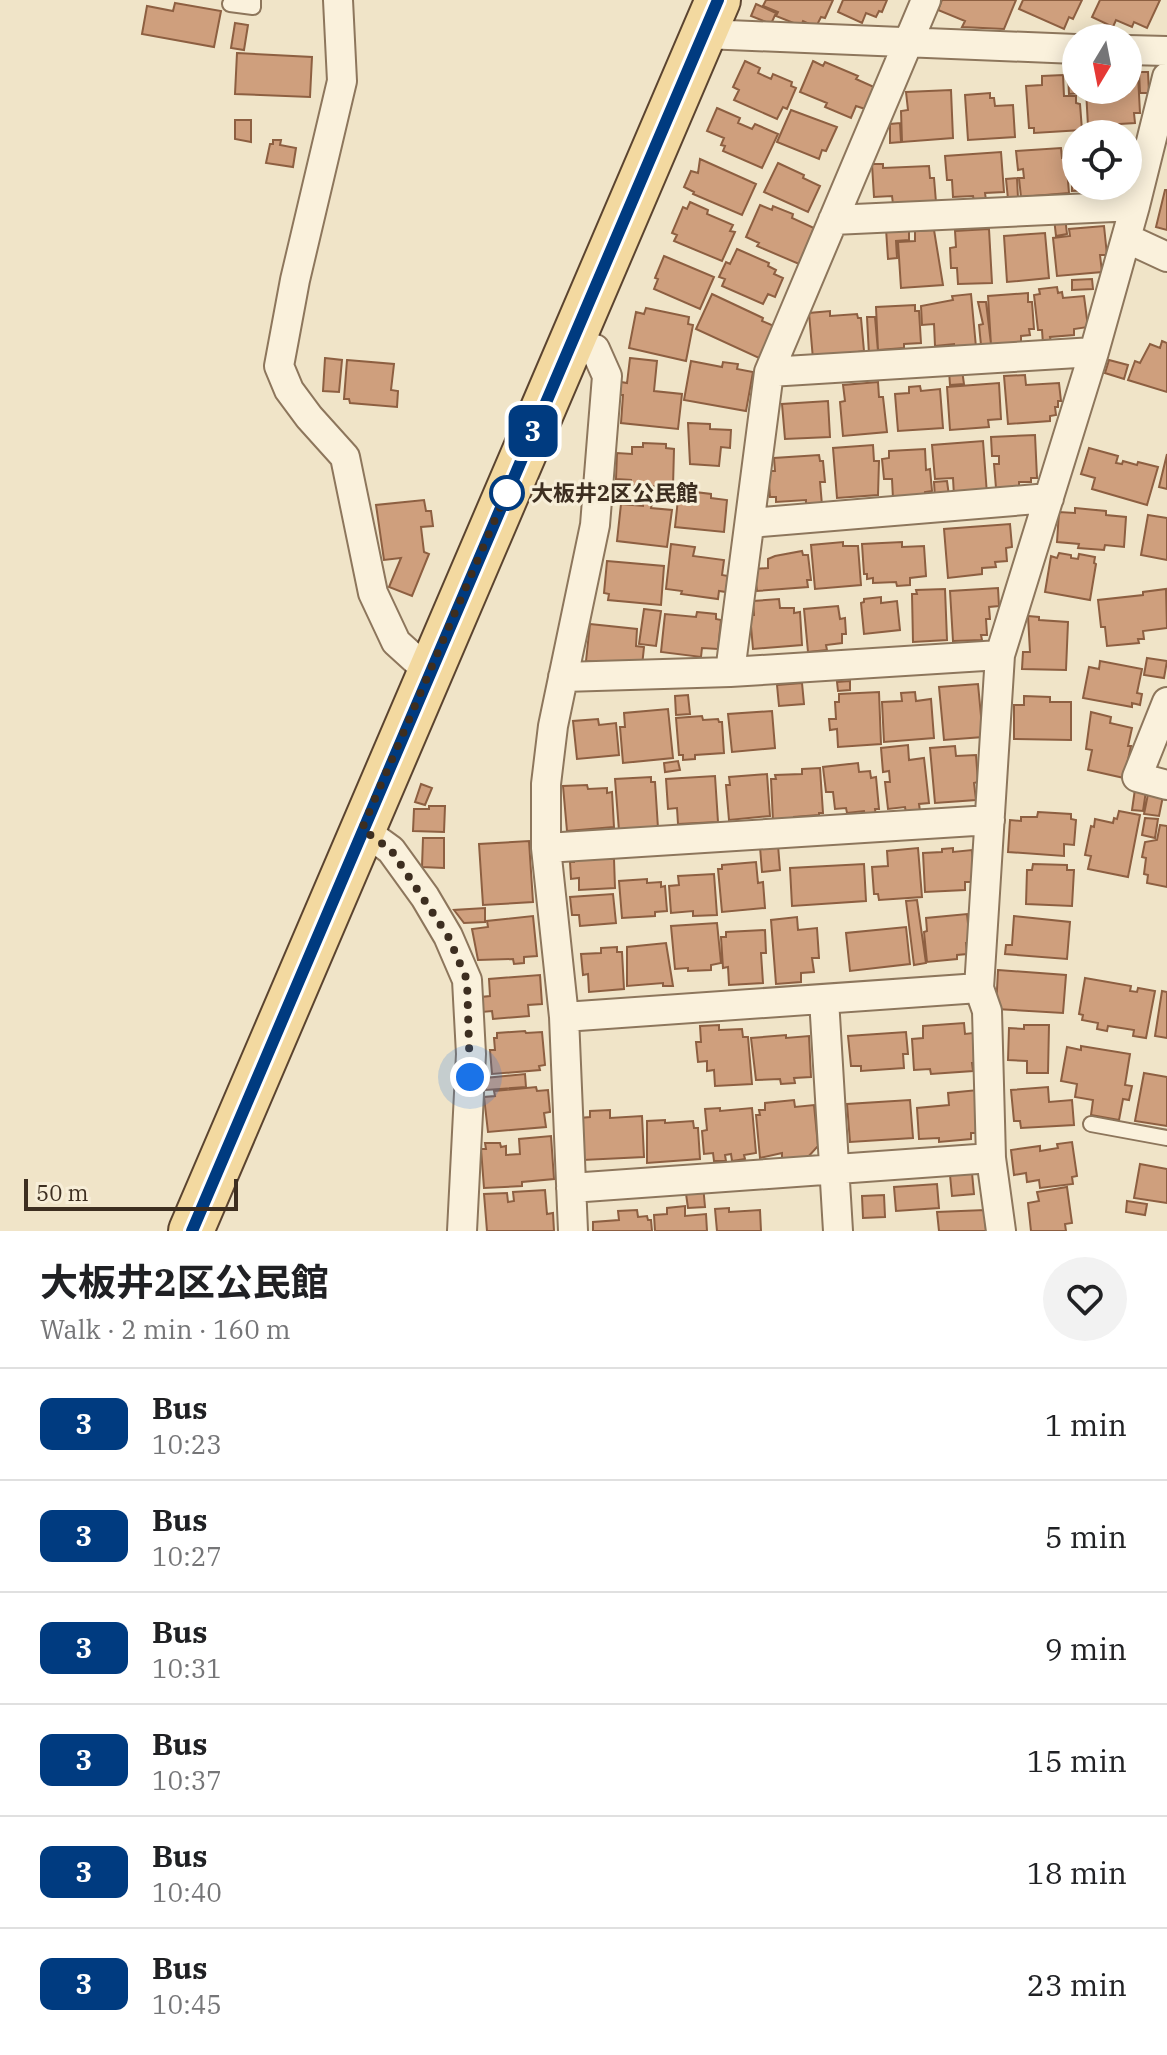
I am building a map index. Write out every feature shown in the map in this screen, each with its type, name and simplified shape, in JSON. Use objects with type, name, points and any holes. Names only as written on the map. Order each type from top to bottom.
[{"type":"main road","points":[[191,1231],[711,17]]},
{"type":"street","points":[[338,0],[342,81],[292,294],[279,366],[289,390],[345,457],[373,593],[396,642],[429,672]]},
{"type":"street","points":[[730,672],[769,372],[926,0]]},
{"type":"street","points":[[711,17],[907,44],[1062,49]]},
{"type":"street","points":[[1142,50],[1167,51]]},
{"type":"street","points":[[1001,1231],[991,1158],[987,1011],[979,988],[1000,655],[1094,352],[1167,77]]},
{"type":"street","points":[[833,220],[1135,206]]},
{"type":"street","points":[[1126,238],[1167,257]]},
{"type":"street","points":[[571,343],[595,349],[607,376],[595,525],[553,726],[546,784],[546,848],[564,1017],[573,1231]]},
{"type":"street","points":[[769,372],[1094,352]]},
{"type":"street","points":[[750,523],[1049,498]]},
{"type":"street","points":[[563,677],[730,672],[1000,655]]},
{"type":"street","points":[[1167,702],[1137,777],[1167,785]]},
{"type":"street","points":[[546,848],[990,820]]},
{"type":"street","points":[[362,829],[391,850],[417,885],[448,936],[467,980],[471,1054],[462,1231]]},
{"type":"street","points":[[564,1017],[979,988]]},
{"type":"street","points":[[824,999],[838,1231]]},
{"type":"street","points":[[571,1188],[991,1158]]},
{"type":"lane","points":[[230,4],[253,7],[253,0]]},
{"type":"lane","points":[[1091,1124],[1167,1138]]},
{"type":"building","points":[[766,0],[833,0],[825,18],[821,17],[816,27],[803,21],[801,26],[776,16],[778,12],[763,6]]},
{"type":"building","points":[[843,0],[887,0],[882,12],[879,11],[876,17],[866,13],[862,23],[838,12]]},
{"type":"building","points":[[942,0],[1016,0],[1004,29],[962,27],[965,21],[938,10]]},
{"type":"building","points":[[1023,0],[1082,0],[1073,19],[1069,17],[1062,28],[1019,9]]},
{"type":"building","points":[[1100,0],[1160,0],[1147,28],[1142,24],[1125,24],[1116,20],[1114,24],[1107,24],[1092,17]]},
{"type":"building","points":[[175,3],[221,11],[214,47],[142,34],[147,6],[173,11]]},
{"type":"building","points":[[756,4],[776,13],[771,24],[751,16]]},
{"type":"building","points":[[235,23],[248,25],[244,50],[231,48]]},
{"type":"building","points":[[237,53],[312,57],[310,97],[235,94]]},
{"type":"building","points":[[745,61],[760,68],[758,73],[771,79],[773,74],[792,82],[791,86],[796,88],[787,109],[783,107],[777,119],[734,100],[739,90],[733,87]]},
{"type":"building","points":[[813,61],[823,66],[825,62],[858,76],[856,79],[874,87],[865,109],[856,106],[851,118],[825,107],[827,103],[800,92]]},
{"type":"building","points":[[1142,72],[1148,72],[1149,93],[1142,93]]},
{"type":"building","points":[[1062,75],[1062,104],[1080,104],[1081,120],[1062,120],[1062,131],[1034,133],[1034,128],[1029,128],[1026,86],[1042,85],[1042,76]]},
{"type":"building","points":[[951,90],[953,138],[902,142],[901,111],[908,110],[906,92]]},
{"type":"building","points":[[990,93],[995,106],[1013,105],[1015,137],[968,140],[965,95]]},
{"type":"building","points":[[1087,104],[1140,104],[1140,113],[1134,113],[1135,120],[1088,120]]},
{"type":"building","points":[[717,108],[740,118],[738,123],[752,129],[755,124],[778,134],[762,168],[723,151],[725,146],[721,145],[724,138],[707,131]]},
{"type":"building","points":[[791,110],[837,127],[819,159],[777,142]]},
{"type":"building","points":[[235,120],[251,120],[251,142],[235,139]]},
{"type":"building","points":[[900,123],[901,142],[890,143],[890,124]]},
{"type":"building","points":[[273,140],[281,140],[280,145],[296,148],[293,167],[266,163]]},
{"type":"building","points":[[1061,148],[1062,194],[1021,197],[1019,178],[1024,178],[1023,169],[1018,170],[1016,151]]},
{"type":"building","points":[[1001,152],[1004,192],[985,193],[986,200],[974,201],[973,196],[953,197],[952,180],[947,180],[945,156]]},
{"type":"building","points":[[700,159],[756,184],[742,215],[684,187],[691,171],[698,173]]},
{"type":"building","points":[[778,163],[820,186],[808,212],[764,192]]},
{"type":"building","points":[[872,164],[883,164],[883,168],[929,166],[930,178],[934,178],[936,202],[893,204],[892,196],[874,197]]},
{"type":"building","points":[[1017,178],[1018,198],[1008,199],[1006,179]]},
{"type":"building","points":[[1167,190],[1167,230],[1156,227]]},
{"type":"building","points":[[690,202],[708,210],[707,214],[733,225],[730,231],[735,232],[722,261],[674,241],[677,235],[672,233],[683,207],[687,209]]},
{"type":"building","points":[[760,205],[772,210],[773,206],[793,214],[792,218],[814,228],[799,264],[757,246],[759,243],[746,237]]},
{"type":"building","points":[[1065,217],[1067,234],[1056,236],[1054,218]]},
{"type":"building","points":[[1104,226],[1107,255],[1100,255],[1102,272],[1057,276],[1053,238],[1070,236],[1069,229]]},
{"type":"building","points":[[909,228],[909,240],[896,241],[897,258],[888,259],[886,229]]},
{"type":"building","points":[[989,229],[992,283],[958,284],[957,268],[951,268],[950,248],[956,247],[955,231]]},
{"type":"building","points":[[934,230],[943,285],[901,288],[898,242],[915,241],[915,231]]},
{"type":"building","points":[[1045,233],[1049,278],[1007,282],[1004,236]]},
{"type":"building","points":[[737,249],[769,263],[768,266],[776,270],[774,274],[783,278],[775,297],[768,294],[763,304],[722,286],[725,279],[719,277]]},
{"type":"building","points":[[664,256],[714,277],[700,309],[654,289]]},
{"type":"building","points":[[1092,279],[1093,289],[1072,290],[1072,280]]},
{"type":"building","points":[[1057,287],[1063,298],[1084,296],[1088,327],[1074,329],[1074,335],[1050,337],[1051,342],[1043,344],[1034,295],[1040,294],[1039,289]]},
{"type":"building","points":[[1028,293],[1028,302],[1032,302],[1034,329],[1029,329],[1030,335],[1021,336],[1021,343],[991,345],[988,296]]},
{"type":"building","points":[[712,294],[774,326],[759,358],[696,329]]},
{"type":"building","points":[[971,294],[976,347],[954,349],[954,344],[935,346],[934,324],[922,325],[921,306],[953,300],[952,296]]},
{"type":"building","points":[[978,302],[986,302],[991,344],[981,345],[979,325],[983,324]]},
{"type":"building","points":[[915,305],[915,311],[919,311],[921,343],[878,350],[876,307]]},
{"type":"building","points":[[646,308],[689,317],[688,324],[693,325],[686,361],[629,348],[636,312],[644,314]]},
{"type":"building","points":[[830,311],[830,316],[857,314],[861,318],[864,351],[813,359],[809,313]]},
{"type":"building","points":[[867,317],[875,317],[878,351],[881,354],[869,355]]},
{"type":"building","points":[[1162,341],[1167,343],[1167,392],[1128,380],[1135,361],[1140,363],[1150,344],[1160,348]]},
{"type":"building","points":[[325,358],[342,360],[339,392],[323,391]]},
{"type":"building","points":[[630,358],[657,361],[654,391],[682,394],[678,429],[621,423],[621,382],[627,383]]},
{"type":"building","points":[[347,360],[394,364],[391,390],[398,391],[397,407],[350,403],[349,399],[344,399]]},
{"type":"building","points":[[1109,360],[1128,365],[1124,379],[1105,373]]},
{"type":"building","points":[[691,361],[722,367],[723,362],[738,364],[737,369],[753,372],[746,411],[684,400]]},
{"type":"building","points":[[962,370],[964,384],[950,385],[949,371]]},
{"type":"building","points":[[1025,375],[1026,385],[1059,383],[1061,401],[1058,401],[1056,415],[1050,416],[1050,421],[1008,424],[1004,376]]},
{"type":"building","points":[[878,382],[887,432],[843,436],[840,402],[845,401],[843,385]]},
{"type":"building","points":[[999,383],[1001,419],[988,420],[989,427],[950,430],[947,387]]},
{"type":"building","points":[[920,386],[921,391],[940,389],[943,428],[898,431],[895,394],[909,393],[909,387]]},
{"type":"building","points":[[828,401],[830,437],[785,439],[782,404]]},
{"type":"building","points":[[688,423],[710,424],[710,429],[731,430],[730,448],[721,447],[719,466],[690,464]]},
{"type":"building","points":[[1035,435],[1037,478],[1031,478],[1031,482],[1019,482],[1019,487],[996,488],[994,464],[999,464],[999,456],[992,456],[991,437]]},
{"type":"building","points":[[983,441],[987,494],[954,496],[953,478],[935,479],[932,445]]},
{"type":"building","points":[[643,443],[666,444],[666,448],[674,449],[673,487],[631,485],[631,480],[616,479],[617,453],[632,454],[632,447],[643,447]]},
{"type":"building","points":[[873,445],[874,461],[879,461],[878,495],[837,498],[833,448]]},
{"type":"building","points":[[1089,448],[1118,456],[1116,463],[1122,464],[1123,461],[1137,465],[1138,462],[1158,467],[1147,505],[1092,489],[1095,478],[1081,474]]},
{"type":"building","points":[[925,449],[926,470],[930,469],[932,491],[925,492],[925,496],[893,499],[892,479],[884,479],[882,459],[889,458],[889,451]]},
{"type":"building","points":[[1167,454],[1167,489],[1159,487]]},
{"type":"building","points":[[819,455],[820,461],[823,461],[825,482],[820,482],[822,505],[806,507],[806,500],[776,502],[776,497],[770,497],[768,471],[775,471],[774,458]]},
{"type":"building","points":[[947,481],[949,496],[935,498],[934,482]]},
{"type":"building","points":[[679,490],[711,494],[711,498],[727,500],[724,532],[675,527]]},
{"type":"building","points":[[424,500],[426,511],[431,511],[433,526],[421,527],[424,552],[429,554],[412,596],[389,587],[401,558],[384,560],[376,505]]},
{"type":"building","points":[[643,502],[652,503],[651,508],[672,510],[667,547],[617,541],[621,504],[643,506]]},
{"type":"building","points":[[1075,508],[1106,511],[1106,515],[1126,517],[1124,547],[1105,545],[1104,550],[1057,542],[1059,512],[1075,513]]},
{"type":"building","points":[[1148,515],[1167,518],[1167,560],[1141,555]]},
{"type":"building","points":[[1010,524],[1012,547],[1006,548],[1007,561],[995,562],[996,567],[982,568],[982,574],[948,578],[944,529]]},
{"type":"building","points":[[843,542],[843,546],[858,546],[861,585],[815,589],[811,545]]},
{"type":"building","points":[[902,542],[902,547],[924,546],[926,576],[910,578],[910,585],[897,586],[896,582],[873,583],[873,578],[867,579],[862,544]]},
{"type":"building","points":[[671,544],[695,547],[693,556],[724,560],[722,575],[728,576],[726,592],[719,591],[718,599],[666,589]]},
{"type":"building","points":[[802,551],[803,555],[808,555],[811,580],[807,580],[808,587],[757,591],[754,569],[768,568],[768,559],[775,556]]},
{"type":"building","points":[[1059,553],[1078,559],[1079,554],[1095,557],[1090,600],[1045,592],[1051,556],[1057,558]]},
{"type":"building","points":[[607,561],[664,566],[661,605],[608,600],[609,594],[604,593]]},
{"type":"building","points":[[998,588],[999,606],[989,607],[987,635],[981,635],[982,640],[953,641],[950,591]]},
{"type":"building","points":[[945,589],[947,640],[913,642],[912,594],[917,594],[916,590]]},
{"type":"building","points":[[1166,589],[1167,628],[1143,631],[1144,639],[1138,639],[1139,643],[1107,646],[1098,600]]},
{"type":"building","points":[[881,597],[881,603],[897,601],[900,630],[864,634],[861,603],[864,599]]},
{"type":"building","points":[[779,599],[780,608],[794,608],[794,613],[800,612],[802,645],[753,649],[750,615],[754,615],[753,601]]},
{"type":"building","points":[[838,606],[840,619],[845,618],[846,634],[842,634],[842,643],[826,645],[827,650],[808,652],[804,609]]},
{"type":"building","points":[[644,609],[661,611],[656,646],[639,644]]},
{"type":"building","points":[[697,612],[716,614],[716,619],[721,620],[718,649],[702,648],[701,657],[661,652],[665,614],[696,617]]},
{"type":"building","points":[[1028,616],[1068,622],[1066,670],[1022,669],[1023,652],[1030,652]]},
{"type":"building","points":[[590,624],[637,629],[636,646],[644,647],[642,666],[586,661]]},
{"type":"building","points":[[1147,658],[1167,661],[1164,678],[1144,675]]},
{"type":"building","points":[[1100,661],[1142,669],[1137,693],[1142,694],[1140,705],[1132,703],[1132,707],[1083,698],[1089,667],[1099,669]]},
{"type":"building","points":[[850,681],[850,690],[838,691],[837,682]]},
{"type":"building","points":[[802,683],[804,704],[779,706],[777,685]]},
{"type":"building","points":[[978,684],[983,737],[944,740],[939,687]]},
{"type":"building","points":[[879,692],[881,744],[838,747],[837,729],[830,730],[829,719],[836,719],[835,702],[839,702],[839,694]]},
{"type":"building","points":[[915,692],[916,701],[931,699],[934,738],[884,742],[882,702],[902,701],[901,693]]},
{"type":"building","points":[[688,695],[690,714],[676,715],[675,696]]},
{"type":"building","points":[[1024,696],[1050,697],[1050,702],[1071,702],[1071,740],[1014,739],[1014,705],[1024,705]]},
{"type":"building","points":[[668,709],[673,758],[623,763],[620,727],[625,727],[624,713]]},
{"type":"building","points":[[772,711],[775,748],[732,752],[728,714]]},
{"type":"building","points":[[1091,712],[1111,717],[1110,723],[1132,728],[1124,778],[1088,770],[1092,750],[1086,749]]},
{"type":"building","points":[[702,716],[703,720],[718,719],[722,722],[724,753],[695,755],[695,759],[683,760],[683,755],[679,755],[676,718]]},
{"type":"building","points":[[598,719],[599,725],[616,723],[619,755],[577,759],[573,721]]},
{"type":"building","points":[[908,745],[909,760],[924,758],[929,803],[919,804],[920,811],[906,813],[905,807],[888,809],[885,782],[890,782],[889,771],[883,772],[881,748]]},
{"type":"building","points":[[955,746],[956,756],[976,755],[976,800],[935,803],[930,748]]},
{"type":"building","points":[[678,761],[680,770],[665,772],[664,763]]},
{"type":"building","points":[[858,763],[859,772],[870,771],[871,778],[876,777],[879,809],[875,809],[876,816],[865,817],[864,811],[847,813],[846,808],[835,809],[833,792],[826,792],[823,767]]},
{"type":"building","points":[[820,768],[823,813],[773,821],[771,779],[776,779],[775,775],[802,774],[802,769]]},
{"type":"building","points":[[767,774],[770,816],[729,820],[726,785],[730,785],[729,777]]},
{"type":"building","points":[[715,776],[718,822],[678,824],[677,808],[668,809],[666,779]]},
{"type":"building","points":[[651,777],[651,782],[655,782],[658,828],[619,831],[615,779]]},
{"type":"building","points":[[421,784],[432,788],[425,805],[415,802]]},
{"type":"building","points":[[587,785],[588,789],[607,788],[607,793],[612,792],[614,827],[567,831],[563,786]]},
{"type":"building","points":[[1135,789],[1146,791],[1143,811],[1132,810]]},
{"type":"building","points":[[1148,794],[1163,796],[1159,816],[1144,814]]},
{"type":"building","points":[[429,806],[445,806],[444,832],[413,831],[414,809],[429,809]]},
{"type":"building","points":[[1119,811],[1140,815],[1128,877],[1088,869],[1091,856],[1085,855],[1095,819],[1113,823]]},
{"type":"building","points":[[1038,812],[1071,814],[1071,819],[1076,820],[1074,845],[1064,844],[1064,856],[1008,852],[1010,820],[1037,817]]},
{"type":"building","points":[[1145,818],[1158,819],[1155,838],[1142,835]]},
{"type":"building","points":[[1160,825],[1167,826],[1167,887],[1147,883],[1148,875],[1144,874],[1146,858],[1142,857],[1145,842],[1157,840]]},
{"type":"building","points":[[423,838],[444,838],[444,868],[422,867]]},
{"type":"building","points":[[529,841],[533,902],[483,905],[479,844]]},
{"type":"building","points":[[778,845],[780,870],[762,872],[760,847]]},
{"type":"building","points":[[918,848],[922,897],[879,900],[878,894],[874,894],[872,867],[888,866],[887,851]]},
{"type":"building","points":[[953,848],[953,852],[972,850],[974,882],[965,882],[965,890],[925,892],[923,853]]},
{"type":"building","points":[[604,855],[604,859],[614,859],[615,888],[579,890],[579,878],[571,879],[570,862],[574,862],[574,857]]},
{"type":"building","points":[[756,862],[758,883],[763,882],[765,908],[722,912],[718,869],[722,869],[722,865]]},
{"type":"building","points":[[864,864],[866,901],[792,906],[790,868]]},
{"type":"building","points":[[1033,864],[1067,865],[1067,870],[1074,870],[1072,906],[1026,904],[1027,870],[1032,870]]},
{"type":"building","points":[[714,874],[717,915],[693,916],[693,911],[671,913],[669,886],[679,885],[678,876]]},
{"type":"building","points":[[647,879],[647,883],[661,882],[661,887],[665,886],[667,911],[655,912],[655,916],[622,918],[619,881]]},
{"type":"building","points":[[613,894],[616,923],[580,926],[579,915],[572,915],[570,897]]},
{"type":"building","points":[[917,900],[926,963],[914,965],[906,901]]},
{"type":"building","points":[[485,908],[485,922],[464,923],[454,910]]},
{"type":"building","points":[[967,914],[970,943],[966,943],[967,954],[957,955],[957,959],[927,962],[926,918]]},
{"type":"building","points":[[533,916],[537,956],[524,957],[524,963],[514,964],[513,959],[478,960],[472,929],[488,927],[487,921]]},
{"type":"building","points":[[1014,916],[1070,922],[1067,959],[1005,954],[1006,945],[1012,945]]},
{"type":"building","points":[[797,917],[798,930],[817,928],[819,958],[812,958],[814,972],[801,973],[801,982],[776,984],[771,920]]},
{"type":"building","points":[[717,923],[721,963],[711,965],[711,970],[675,969],[671,926]]},
{"type":"building","points":[[906,927],[910,964],[850,971],[846,933]]},
{"type":"building","points":[[765,930],[766,953],[761,953],[763,983],[729,985],[728,967],[723,968],[721,937],[726,937],[726,932]]},
{"type":"building","points":[[666,943],[673,986],[663,986],[663,983],[627,986],[627,947]]},
{"type":"building","points":[[617,947],[617,952],[622,952],[624,989],[589,992],[588,974],[583,975],[581,954],[601,953],[601,948]]},
{"type":"building","points":[[998,970],[1066,975],[1063,1013],[996,1009]]},
{"type":"building","points":[[540,975],[542,1004],[528,1005],[529,1016],[493,1019],[492,1011],[482,1012],[481,997],[490,996],[489,979]]},
{"type":"building","points":[[1085,978],[1131,986],[1130,991],[1137,992],[1138,988],[1155,991],[1146,1038],[1133,1036],[1134,1030],[1108,1026],[1107,1031],[1097,1029],[1098,1023],[1082,1020],[1083,1015],[1079,1014]]},
{"type":"building","points":[[1162,991],[1167,992],[1167,1038],[1155,1036]]},
{"type":"building","points":[[964,1023],[965,1034],[973,1033],[973,1071],[931,1074],[930,1069],[914,1070],[912,1039],[923,1038],[923,1026]]},
{"type":"building","points":[[719,1025],[719,1030],[742,1029],[743,1037],[748,1037],[752,1084],[715,1086],[714,1070],[707,1071],[707,1061],[698,1062],[696,1042],[701,1042],[700,1026]]},
{"type":"building","points":[[1024,1025],[1049,1025],[1048,1073],[1027,1073],[1027,1061],[1008,1060],[1009,1028],[1024,1029]]},
{"type":"building","points":[[542,1032],[545,1065],[539,1066],[540,1070],[492,1074],[490,1050],[495,1050],[497,1033]]},
{"type":"building","points":[[906,1032],[908,1054],[903,1054],[904,1068],[861,1071],[861,1066],[851,1066],[848,1036]]},
{"type":"building","points":[[786,1035],[786,1038],[809,1036],[811,1077],[794,1078],[795,1083],[781,1084],[780,1079],[756,1080],[751,1038]]},
{"type":"building","points":[[1081,1046],[1130,1054],[1125,1085],[1132,1086],[1129,1100],[1123,1099],[1119,1120],[1091,1115],[1093,1100],[1075,1097],[1077,1084],[1061,1081],[1067,1047],[1081,1050]]},
{"type":"building","points":[[1144,1073],[1167,1077],[1167,1126],[1135,1121]]},
{"type":"building","points":[[525,1074],[526,1087],[486,1090],[485,1078]]},
{"type":"building","points":[[536,1087],[537,1091],[548,1090],[550,1112],[544,1113],[546,1127],[488,1132],[484,1097],[495,1096],[494,1091]]},
{"type":"building","points":[[1048,1087],[1049,1102],[1072,1100],[1074,1125],[1021,1128],[1020,1121],[1014,1121],[1011,1090]]},
{"type":"building","points":[[978,1090],[981,1133],[971,1133],[971,1139],[939,1142],[939,1138],[919,1139],[917,1108],[949,1105],[948,1093]]},
{"type":"building","points":[[794,1100],[795,1107],[814,1105],[818,1146],[808,1157],[782,1159],[782,1153],[760,1158],[756,1115],[760,1115],[759,1110],[765,1110],[765,1103]]},
{"type":"building","points":[[910,1100],[913,1138],[850,1142],[847,1104]]},
{"type":"building","points":[[720,1108],[720,1111],[752,1108],[756,1153],[732,1161],[731,1154],[725,1155],[726,1161],[714,1161],[713,1153],[704,1154],[702,1131],[707,1130],[705,1109]]},
{"type":"building","points":[[610,1110],[610,1118],[642,1116],[644,1157],[583,1160],[580,1118],[590,1117],[590,1111]]},
{"type":"building","points":[[665,1120],[665,1123],[693,1121],[694,1128],[698,1128],[700,1159],[647,1163],[647,1121]]},
{"type":"building","points":[[551,1136],[554,1179],[522,1182],[522,1186],[484,1188],[481,1149],[486,1149],[485,1143],[506,1146],[506,1155],[520,1154],[519,1139]]},
{"type":"building","points":[[1072,1142],[1077,1176],[1072,1177],[1073,1184],[1040,1188],[1039,1180],[1027,1182],[1026,1173],[1014,1175],[1011,1150],[1040,1146],[1040,1151]]},
{"type":"building","points":[[1140,1164],[1167,1169],[1167,1203],[1134,1198]]},
{"type":"building","points":[[972,1173],[974,1194],[952,1196],[950,1175]]},
{"type":"building","points":[[937,1184],[939,1208],[896,1211],[894,1187]]},
{"type":"building","points":[[703,1185],[705,1207],[688,1208],[685,1187]]},
{"type":"building","points":[[1067,1187],[1072,1223],[1065,1224],[1066,1231],[1031,1231],[1028,1203],[1039,1201],[1037,1192]]},
{"type":"building","points":[[545,1190],[547,1214],[553,1213],[554,1231],[487,1231],[484,1194],[507,1193],[508,1202],[514,1201],[513,1192]]},
{"type":"building","points":[[884,1195],[885,1217],[863,1218],[862,1196]]},
{"type":"building","points":[[1127,1201],[1147,1204],[1145,1215],[1126,1212]]},
{"type":"building","points":[[685,1206],[685,1216],[706,1214],[707,1231],[655,1231],[654,1215],[667,1214],[667,1208]]},
{"type":"building","points":[[729,1208],[729,1212],[760,1210],[761,1231],[717,1231],[715,1209]]},
{"type":"building","points":[[637,1210],[638,1217],[647,1216],[651,1220],[652,1231],[593,1231],[593,1222],[619,1220],[618,1211]]},
{"type":"building","points":[[985,1210],[986,1231],[939,1231],[937,1212]]},
{"type":"bus line","name":"3","points":[[192,1231],[718,0]]},
{"type":"place","name":"大板井2区公民館","points":[[507,493]]},
{"type":"route","points":[[470,1077],[467,980],[448,936],[391,850],[362,829],[512,480],[507,493]]}]
